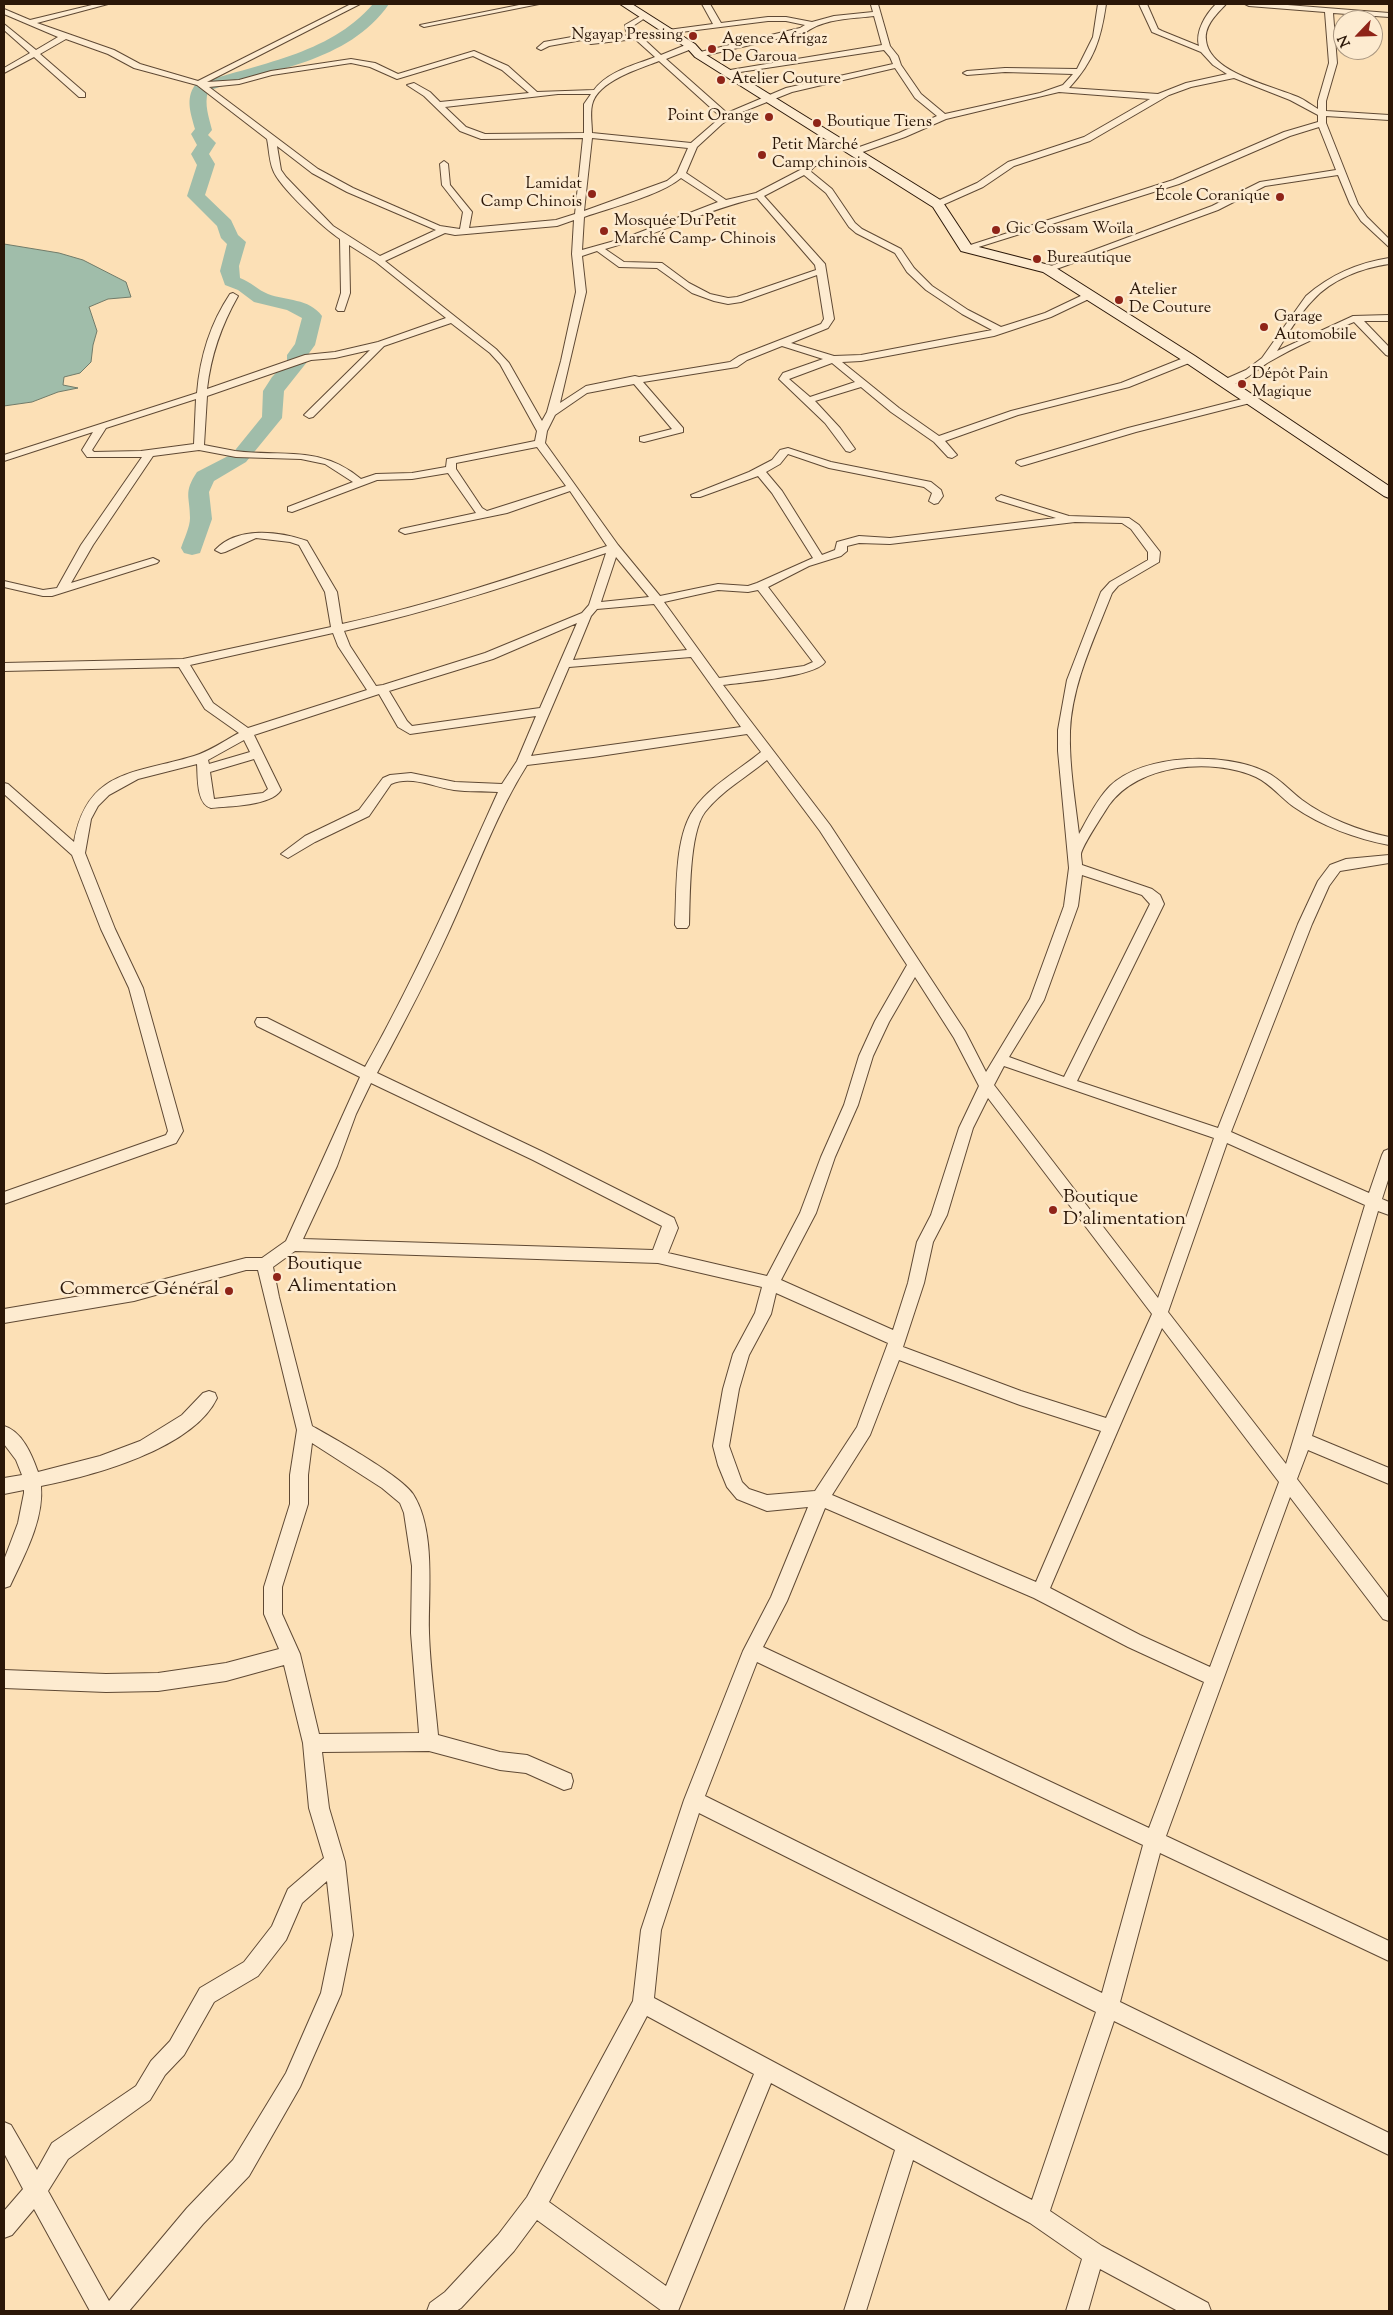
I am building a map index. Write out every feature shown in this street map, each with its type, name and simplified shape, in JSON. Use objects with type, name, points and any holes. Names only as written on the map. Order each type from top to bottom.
[{"type":"main road","points":[[625,4],[867,161],[938,204],[966,248],[1048,269],[1190,359],[1389,493]]},
{"type":"street","points":[[30,23],[104,4]]},
{"type":"street","points":[[201,84],[356,4]]},
{"type":"street","points":[[424,25],[535,4]]},
{"type":"street","points":[[706,4],[718,25]]},
{"type":"street","points":[[875,4],[876,14],[886,47],[894,56],[897,65],[918,96],[943,117]]},
{"type":"street","points":[[854,152],[902,135],[943,117],[1060,90],[1071,84],[1080,72],[1097,37],[1102,4]]},
{"type":"street","points":[[1143,4],[1155,30],[1159,33],[1204,50],[1217,64],[1235,75],[1295,99],[1322,118]]},
{"type":"street","points":[[1204,50],[1203,28],[1217,6],[1222,4]]},
{"type":"street","points":[[1249,4],[1389,15]]},
{"type":"street","points":[[4,11],[30,23],[111,52],[137,66],[192,83],[240,82],[271,74],[351,62],[372,65],[397,77],[474,53],[505,68],[536,94]]},
{"type":"street","points":[[1329,11],[1333,63],[1322,101],[1322,118],[1340,172],[1354,204],[1364,219],[1389,244]]},
{"type":"street","points":[[876,14],[834,18],[812,24],[803,30],[659,57],[617,75],[595,92],[587,110],[588,135],[579,215],[577,254],[582,292],[568,354],[549,415],[542,431],[540,443],[614,547],[657,600],[830,836],[960,1035],[986,1085],[1389,1613]]},
{"type":"street","points":[[644,16],[629,25],[628,28],[726,117]]},
{"type":"street","points":[[668,32],[776,18],[812,24]]},
{"type":"street","points":[[4,26],[82,95]]},
{"type":"street","points":[[4,71],[36,55],[66,36]]},
{"type":"street","points":[[541,48],[547,44],[583,37],[592,42],[635,36]]},
{"type":"street","points":[[730,72],[886,47]]},
{"type":"street","points":[[378,260],[442,231],[550,224],[660,187],[681,174],[693,146],[726,117],[768,97],[801,86],[897,65]]},
{"type":"street","points":[[967,73],[1005,70],[1080,72]]},
{"type":"street","points":[[938,204],[980,185],[1011,164],[1087,140],[1176,88],[1235,75]]},
{"type":"street","points":[[201,84],[309,168],[442,231]]},
{"type":"street","points":[[410,85],[427,94],[463,129],[484,137],[588,135],[693,146]]},
{"type":"street","points":[[1060,90],[1159,97]]},
{"type":"street","points":[[438,105],[568,91],[595,92]]},
{"type":"street","points":[[1295,99],[1322,101]]},
{"type":"street","points":[[966,248],[1176,182],[1322,118],[1383,108]]},
{"type":"street","points":[[1341,114],[1389,117]]},
{"type":"street","points":[[271,137],[280,175],[326,224],[438,305],[452,319],[500,357],[542,431]]},
{"type":"street","points":[[577,254],[599,249],[725,203],[759,195],[805,171],[813,164],[867,161]]},
{"type":"street","points":[[444,164],[446,185],[468,212],[464,231]]},
{"type":"street","points":[[805,171],[829,191],[852,225],[859,231],[898,251],[910,270],[929,288],[965,312],[1001,331]]},
{"type":"street","points":[[1048,269],[1215,208],[1263,184],[1340,172]]},
{"type":"street","points":[[681,174],[725,203]]},
{"type":"street","points":[[549,415],[582,390],[636,379],[726,367],[826,326],[829,319],[820,264],[759,195]]},
{"type":"street","points":[[341,309],[346,299],[345,239]]},
{"type":"street","points":[[599,249],[622,265],[659,265],[669,274],[700,292],[724,302],[738,300],[821,272]]},
{"type":"street","points":[[1265,360],[1315,292],[1362,266],[1389,261]]},
{"type":"street","points":[[850,449],[840,433],[808,400],[786,382],[784,379],[787,375],[833,359],[861,358],[953,343],[1001,331],[1048,315],[1090,295]]},
{"type":"street","points":[[199,447],[200,397],[212,335],[216,324],[233,296]]},
{"type":"street","points":[[1356,318],[1389,353]]},
{"type":"street","points":[[1225,383],[1250,372],[1265,360],[1356,318],[1389,318]]},
{"type":"street","points":[[4,458],[200,397],[288,366],[302,359],[335,355],[382,344],[452,319]]},
{"type":"street","points":[[782,343],[833,359],[861,384],[938,440],[952,455]]},
{"type":"street","points":[[309,414],[382,344]]},
{"type":"street","points":[[938,440],[1016,413],[1125,385],[1190,359]]},
{"type":"street","points":[[636,379],[680,430],[644,439]]},
{"type":"street","points":[[808,400],[861,384]]},
{"type":"street","points":[[1021,463],[1132,430],[1250,400]]},
{"type":"street","points":[[102,426],[88,446],[87,453],[97,455],[150,453],[199,447],[236,454],[310,457],[328,462],[348,473],[360,483]]},
{"type":"street","points":[[484,514],[478,510],[451,469],[451,461],[540,443]]},
{"type":"street","points":[[696,496],[759,471],[776,462],[784,452],[788,451],[828,465],[928,484],[937,492],[938,496],[934,502]]},
{"type":"street","points":[[62,591],[87,545],[150,453]]},
{"type":"street","points":[[292,509],[376,477],[412,476],[451,469]]},
{"type":"street","points":[[759,471],[775,490],[805,541],[819,559]]},
{"type":"street","points":[[405,532],[503,511],[572,486]]},
{"type":"street","points":[[1001,498],[1075,519]]},
{"type":"street","points":[[204,764],[218,751],[247,733],[377,689],[489,656],[590,610],[657,600],[718,587],[740,590],[762,586],[787,572],[841,551],[841,544],[854,540],[890,541],[1075,519],[1125,520],[1131,523],[1154,552],[1153,562],[1114,584],[1108,592],[1073,680],[1064,737],[1068,798],[1074,836],[1075,861],[1071,906],[1037,1000],[1000,1059],[966,1128],[938,1215],[925,1242],[916,1283],[896,1345],[864,1430],[820,1498],[778,1601],[752,1650],[694,1800],[652,1930],[643,2003],[535,2205],[500,2250],[453,2300],[438,2311]]},
{"type":"street","points":[[222,550],[249,536],[292,540],[303,544],[331,592],[338,628],[344,646],[405,728],[410,730],[450,726],[546,711]]},
{"type":"street","points":[[4,1316],[134,1294],[246,1264],[265,1264],[292,1245],[329,1166],[349,1114],[403,1012],[449,916],[506,788],[523,761],[590,610],[614,547]]},
{"type":"street","points":[[4,667],[183,663],[444,603],[614,547]]},
{"type":"street","points":[[4,584],[43,593],[62,591],[153,561]]},
{"type":"street","points":[[716,682],[806,669],[817,665],[819,662],[762,586]]},
{"type":"street","points":[[565,664],[694,653]]},
{"type":"street","points":[[183,663],[209,706],[247,733],[275,790],[270,795],[264,797],[211,804],[208,801],[204,764]]},
{"type":"street","points":[[523,761],[593,754],[751,729]]},
{"type":"street","points":[[682,925],[692,826],[699,811],[768,753]]},
{"type":"street","points":[[78,853],[86,818],[99,798],[114,784],[126,778],[258,754]]},
{"type":"street","points":[[1075,861],[1115,788],[1127,779],[1146,770],[1204,762],[1248,768],[1261,774],[1303,807],[1369,836],[1389,841]]},
{"type":"street","points":[[288,854],[310,839],[364,813],[386,781],[392,778],[404,776],[457,786],[506,788]]},
{"type":"street","points":[[4,787],[78,853],[108,929],[136,988],[176,1131],[171,1139],[4,1198]]},
{"type":"street","points":[[1040,1592],[1160,1313],[1223,1135],[1305,924],[1326,879],[1334,868],[1389,859]]},
{"type":"street","points":[[1068,1084],[1157,904],[1155,898],[1147,892],[1075,861]]},
{"type":"street","points":[[914,966],[882,1021],[866,1056],[850,1105],[828,1157],[808,1213],[771,1283],[763,1314],[741,1354],[721,1446],[722,1455],[736,1487],[743,1494],[768,1503],[820,1498],[1040,1592],[1134,1641],[1214,1678]]},
{"type":"street","points":[[262,1022],[367,1077],[536,1155],[595,1187],[669,1222],[670,1228],[658,1256]]},
{"type":"street","points":[[1000,1059],[1068,1084],[1223,1135],[1381,1206]]},
{"type":"street","points":[[1038,2215],[1108,2007],[1154,1841],[1303,1440],[1381,1206],[1389,1155]]},
{"type":"street","points":[[292,1245],[658,1256],[771,1283],[896,1345],[1020,1398],[1111,1428]]},
{"type":"street","points":[[115,2311],[195,2216],[241,2168],[293,2080],[330,1994],[342,1934],[335,1862],[319,1808],[312,1743],[291,1654],[273,1614],[274,1586],[299,1504],[299,1475],[305,1430],[271,1297],[265,1264]]},
{"type":"street","points":[[4,1486],[102,1463],[161,1440],[205,1406],[209,1398]]},
{"type":"street","points":[[305,1430],[388,1483],[406,1498],[413,1513],[421,1566],[420,1633],[429,1742]]},
{"type":"street","points":[[4,1433],[14,1442],[26,1462],[31,1480],[33,1502],[4,1580]]},
{"type":"street","points":[[1303,1440],[1389,1476]]},
{"type":"street","points":[[752,1650],[1389,1951]]},
{"type":"street","points":[[4,1679],[106,1683],[158,1682],[226,1672],[291,1654]]},
{"type":"street","points":[[312,1743],[429,1742],[500,1761],[527,1764],[564,1782]]},
{"type":"street","points":[[694,1800],[1108,2007],[1389,2144]]},
{"type":"street","points":[[6,2222],[36,2191],[60,2152],[143,2093],[158,2068],[177,2048],[207,1995],[251,1969],[279,1933],[295,1896],[335,1862]]},
{"type":"street","points":[[643,2003],[1038,2215],[1094,2254],[1200,2311]]},
{"type":"street","points":[[535,2205],[672,2307],[766,2070]]},
{"type":"street","points":[[4,2132],[102,2311]]},
{"type":"street","points":[[856,2311],[907,2145]]},
{"type":"street","points":[[1077,2311],[1094,2254]]},
{"type":"shaded area","points":[[4,244],[59,253],[83,260],[126,282],[131,297],[108,299],[89,307],[97,331],[91,362],[80,373],[64,377],[63,385],[78,388],[58,392],[32,402],[4,406]]},
{"type":"waterway","points":[[192,548],[201,519],[198,492],[205,477],[239,458],[272,418],[273,391],[279,381],[297,362],[297,355],[305,345],[312,316],[300,308],[261,298],[244,286],[232,281],[230,266],[237,242],[230,238],[225,224],[196,196],[206,164],[202,161],[200,154],[207,143],[202,140],[199,134],[204,130],[198,109],[201,88],[329,47],[365,21],[381,4]]},
{"type":"place","name":"Ngayap Pressing","points":[[693,36]]},
{"type":"place","name":"Agence Afrigaz De Garoua","points":[[712,49]]},
{"type":"place","name":"Atelier Couture","points":[[721,80]]},
{"type":"place","name":"Point Orange","points":[[769,117]]},
{"type":"place","name":"Boutique Tiens","points":[[817,123]]},
{"type":"place","name":"Petit Marché Camp chinois","points":[[762,155]]},
{"type":"place","name":"Lamidat Camp Chinois","points":[[592,194]]},
{"type":"place","name":"École Coranique","points":[[1280,197]]},
{"type":"place","name":"Gic Cossam Woïla","points":[[996,230]]},
{"type":"place","name":"Mosquée Du Petit Marché Camp- Chinois","points":[[604,231]]},
{"type":"place","name":"Bureautique","points":[[1037,259]]},
{"type":"place","name":"Atelier De Couture","points":[[1119,300]]},
{"type":"place","name":"Garage Automobile","points":[[1264,327]]},
{"type":"place","name":"Dépôt Pain Magique","points":[[1242,384]]},
{"type":"place","name":"Boutique D'alimentation","points":[[1053,1210]]},
{"type":"place","name":"Boutique Alimentation","points":[[277,1277]]},
{"type":"place","name":"Commerce Général","points":[[229,1291]]}]
